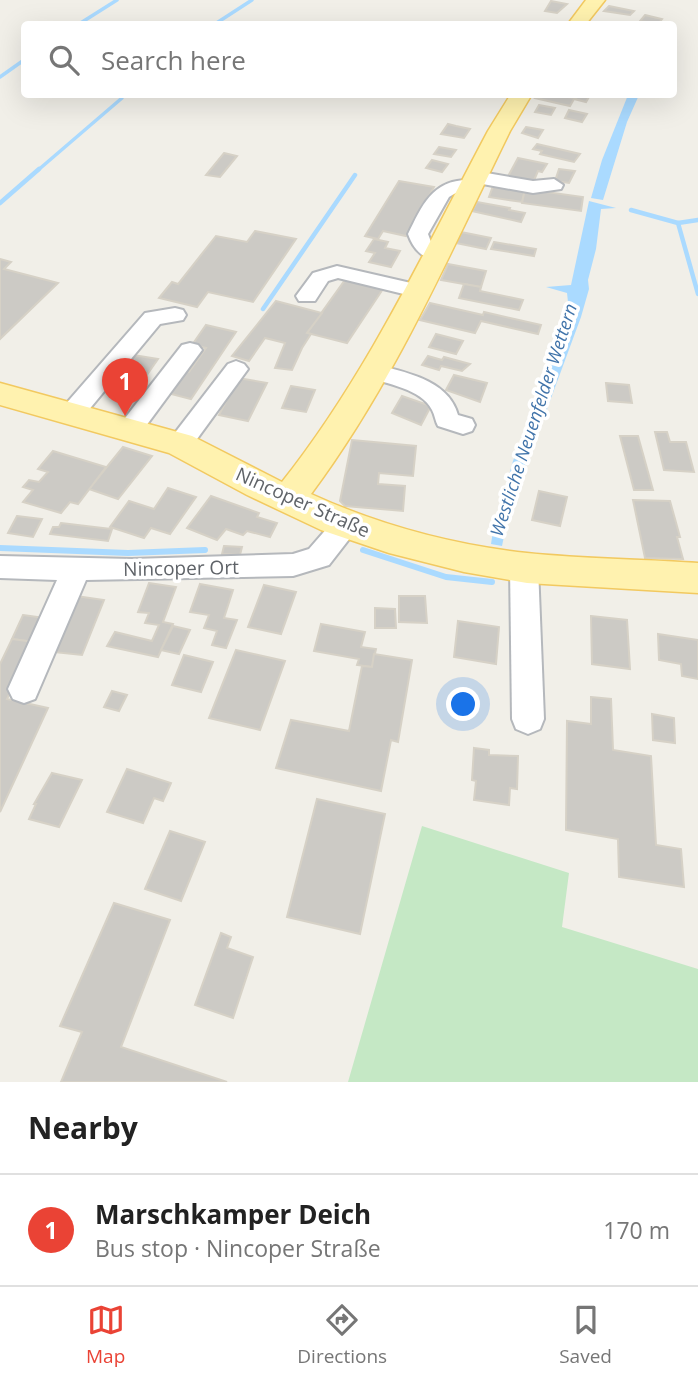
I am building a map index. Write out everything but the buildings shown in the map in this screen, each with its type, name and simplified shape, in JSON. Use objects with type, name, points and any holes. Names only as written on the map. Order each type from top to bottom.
[{"type":"main road","points":[[579,21],[596,0]]},
{"type":"main road","points":[[288,499],[311,471],[373,372],[472,181],[520,98]]},
{"type":"main road","name":"Nincoper Straße","points":[[0,394],[180,443],[288,499],[389,539],[524,567],[631,576],[698,578]]},
{"type":"street","points":[[472,181],[533,187],[554,184]]},
{"type":"street","points":[[307,296],[320,278],[337,272],[416,291]]},
{"type":"street","points":[[73,412],[153,318],[175,315]]},
{"type":"street","points":[[131,428],[190,351]]},
{"type":"street","points":[[180,443],[236,369]]},
{"type":"street","points":[[373,372],[405,380],[427,392],[443,406],[447,420],[463,425]]},
{"type":"street","name":"Nincoper Ort","points":[[0,567],[237,568],[293,565],[319,557],[346,524]]},
{"type":"street","points":[[524,567],[528,719]]},
{"type":"street","points":[[24,690],[76,569]]},
{"type":"green space","points":[[422,826],[569,873],[562,927],[698,969],[698,1082],[348,1082]]},
{"type":"water","points":[[627,98],[638,98],[627,122],[603,200],[591,198],[602,160]]},
{"type":"water","points":[[589,201],[616,208],[601,209],[596,249],[588,280],[589,289],[581,317],[509,512],[502,546],[491,544],[513,461],[554,352],[568,302],[567,293],[546,287],[571,285]]},
{"type":"waterway","points":[[84,21],[117,0]]},
{"type":"waterway","points":[[220,21],[252,0]]},
{"type":"waterway","points":[[0,77],[21,62]]},
{"type":"waterway","points":[[37,171],[122,98]]},
{"type":"waterway","points":[[0,203],[39,169]]},
{"type":"waterway","points":[[263,309],[355,175]]},
{"type":"waterway","points":[[631,210],[678,223]]},
{"type":"waterway","points":[[678,223],[698,220]]},
{"type":"waterway","points":[[678,223],[698,294]]},
{"type":"waterway","points":[[0,548],[128,553],[205,550]]},
{"type":"waterway","name":"Westliche Neuenfelder Wettern","points":[[363,550],[446,577],[492,582]]},
{"type":"place","name":"Marschkamper Deich","points":[[125,416]]}]
